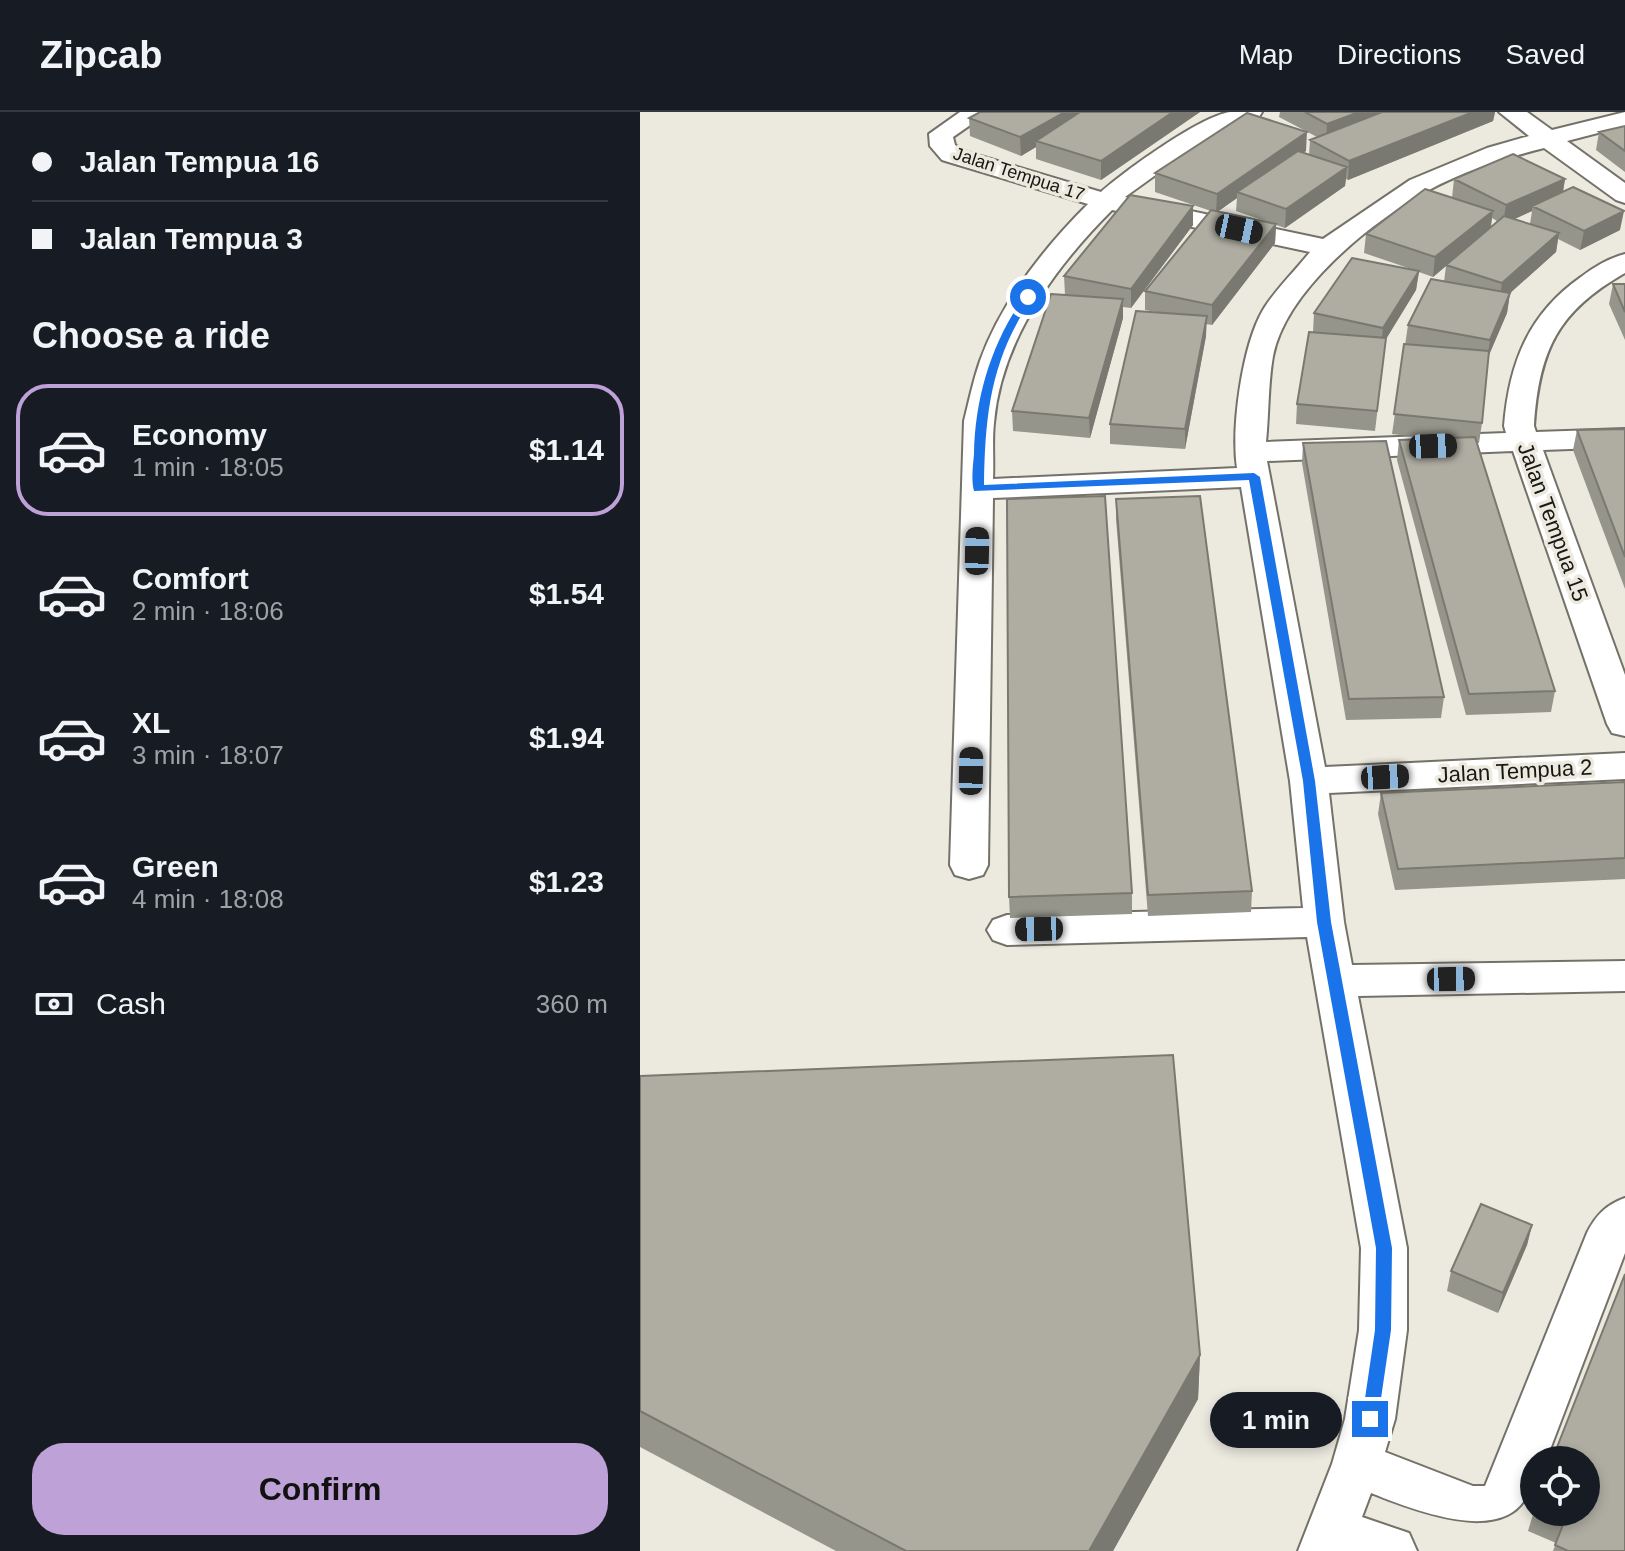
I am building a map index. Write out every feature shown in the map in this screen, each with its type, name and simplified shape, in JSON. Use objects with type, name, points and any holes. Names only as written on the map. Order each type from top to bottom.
[{"type":"street","name":"Jalan Tempua 17","points":[[977,112],[941,134],[940,142],[945,151],[959,159],[1105,201]]},
{"type":"street","points":[[969,865],[979,421],[994,360],[1015,316],[1055,258],[1105,201],[1191,142],[1250,112]]},
{"type":"street","points":[[1511,112],[1625,195]]},
{"type":"street","points":[[1391,1551],[1328,1542],[1370,1419],[1383,1330],[1384,1248],[1324,922],[1309,781],[1252,464],[1259,355],[1276,312],[1328,248],[1419,185],[1496,153],[1625,118]]},
{"type":"street","points":[[1105,201],[1328,248]]},
{"type":"street","name":"Jalan Tempua 15","points":[[1625,262],[1590,280],[1556,310],[1537,340],[1520,387],[1519,426],[1625,724]]},
{"type":"street","points":[[978,489],[1252,464],[1625,438]]},
{"type":"street","name":"Jalan Tempua 2","points":[[1309,781],[1625,766]]},
{"type":"street","points":[[1007,930],[1324,922]]},
{"type":"street","points":[[1335,981],[1625,976]]},
{"type":"street","points":[[1357,1464],[1473,1510],[1492,1513],[1504,1502],[1610,1233],[1625,1217]]},
{"type":"building","points":[[980,112],[1065,112],[1020,137],[969,118]]},
{"type":"building","points":[[1080,112],[1173,112],[1101,161],[1036,141]]},
{"type":"building","points":[[1305,112],[1359,112],[1327,124]]},
{"type":"building","points":[[1382,112],[1473,112],[1349,161],[1310,140]]},
{"type":"building","points":[[1247,113],[1307,132],[1217,194],[1155,173]]},
{"type":"building","points":[[1625,126],[1625,151],[1599,132]]},
{"type":"building","points":[[1298,151],[1347,167],[1286,209],[1237,192]]},
{"type":"building","points":[[1513,154],[1565,179],[1506,205],[1454,179]]},
{"type":"building","points":[[1573,187],[1624,211],[1584,231],[1532,206]]},
{"type":"building","points":[[1425,189],[1493,211],[1435,257],[1366,234]]},
{"type":"building","points":[[1130,195],[1193,206],[1131,289],[1064,276]]},
{"type":"building","points":[[1211,210],[1276,224],[1212,305],[1145,291]]},
{"type":"building","points":[[1504,216],[1559,233],[1502,283],[1446,265]]},
{"type":"building","points":[[1352,258],[1419,271],[1383,328],[1314,313]]},
{"type":"building","points":[[1431,279],[1510,293],[1490,340],[1408,325]]},
{"type":"building","points":[[1613,284],[1625,284],[1625,312]]},
{"type":"building","points":[[1051,294],[1123,299],[1089,418],[1012,411]]},
{"type":"building","points":[[1136,311],[1207,316],[1185,429],[1110,424]]},
{"type":"building","points":[[1309,332],[1386,338],[1377,411],[1297,404]]},
{"type":"building","points":[[1404,344],[1489,351],[1482,423],[1394,414]]},
{"type":"building","points":[[1625,429],[1625,557],[1577,430]]},
{"type":"building","points":[[1475,437],[1555,691],[1469,694],[1399,440]]},
{"type":"building","points":[[1386,441],[1444,697],[1349,699],[1303,443]]},
{"type":"building","points":[[1105,496],[1132,893],[1009,897],[1007,499]]},
{"type":"building","points":[[1200,496],[1252,891],[1148,895],[1116,499]]},
{"type":"building","points":[[1625,782],[1625,858],[1398,869],[1381,793]]},
{"type":"building","points":[[1173,1055],[1200,1355],[1089,1551],[906,1551],[640,1411],[640,1076]]},
{"type":"building","points":[[1481,1204],[1532,1225],[1503,1293],[1451,1271]]},
{"type":"building","points":[[1625,1274],[1625,1551],[1568,1551],[1555,1545],[1562,1526],[1600,1526],[1600,1446],[1557,1446]]},
{"type":"route","points":[[1028,297],[1015,316],[994,360],[979,421],[978,489],[1254,477],[1309,781],[1324,922],[1384,1248],[1383,1330],[1370,1419]]}]
